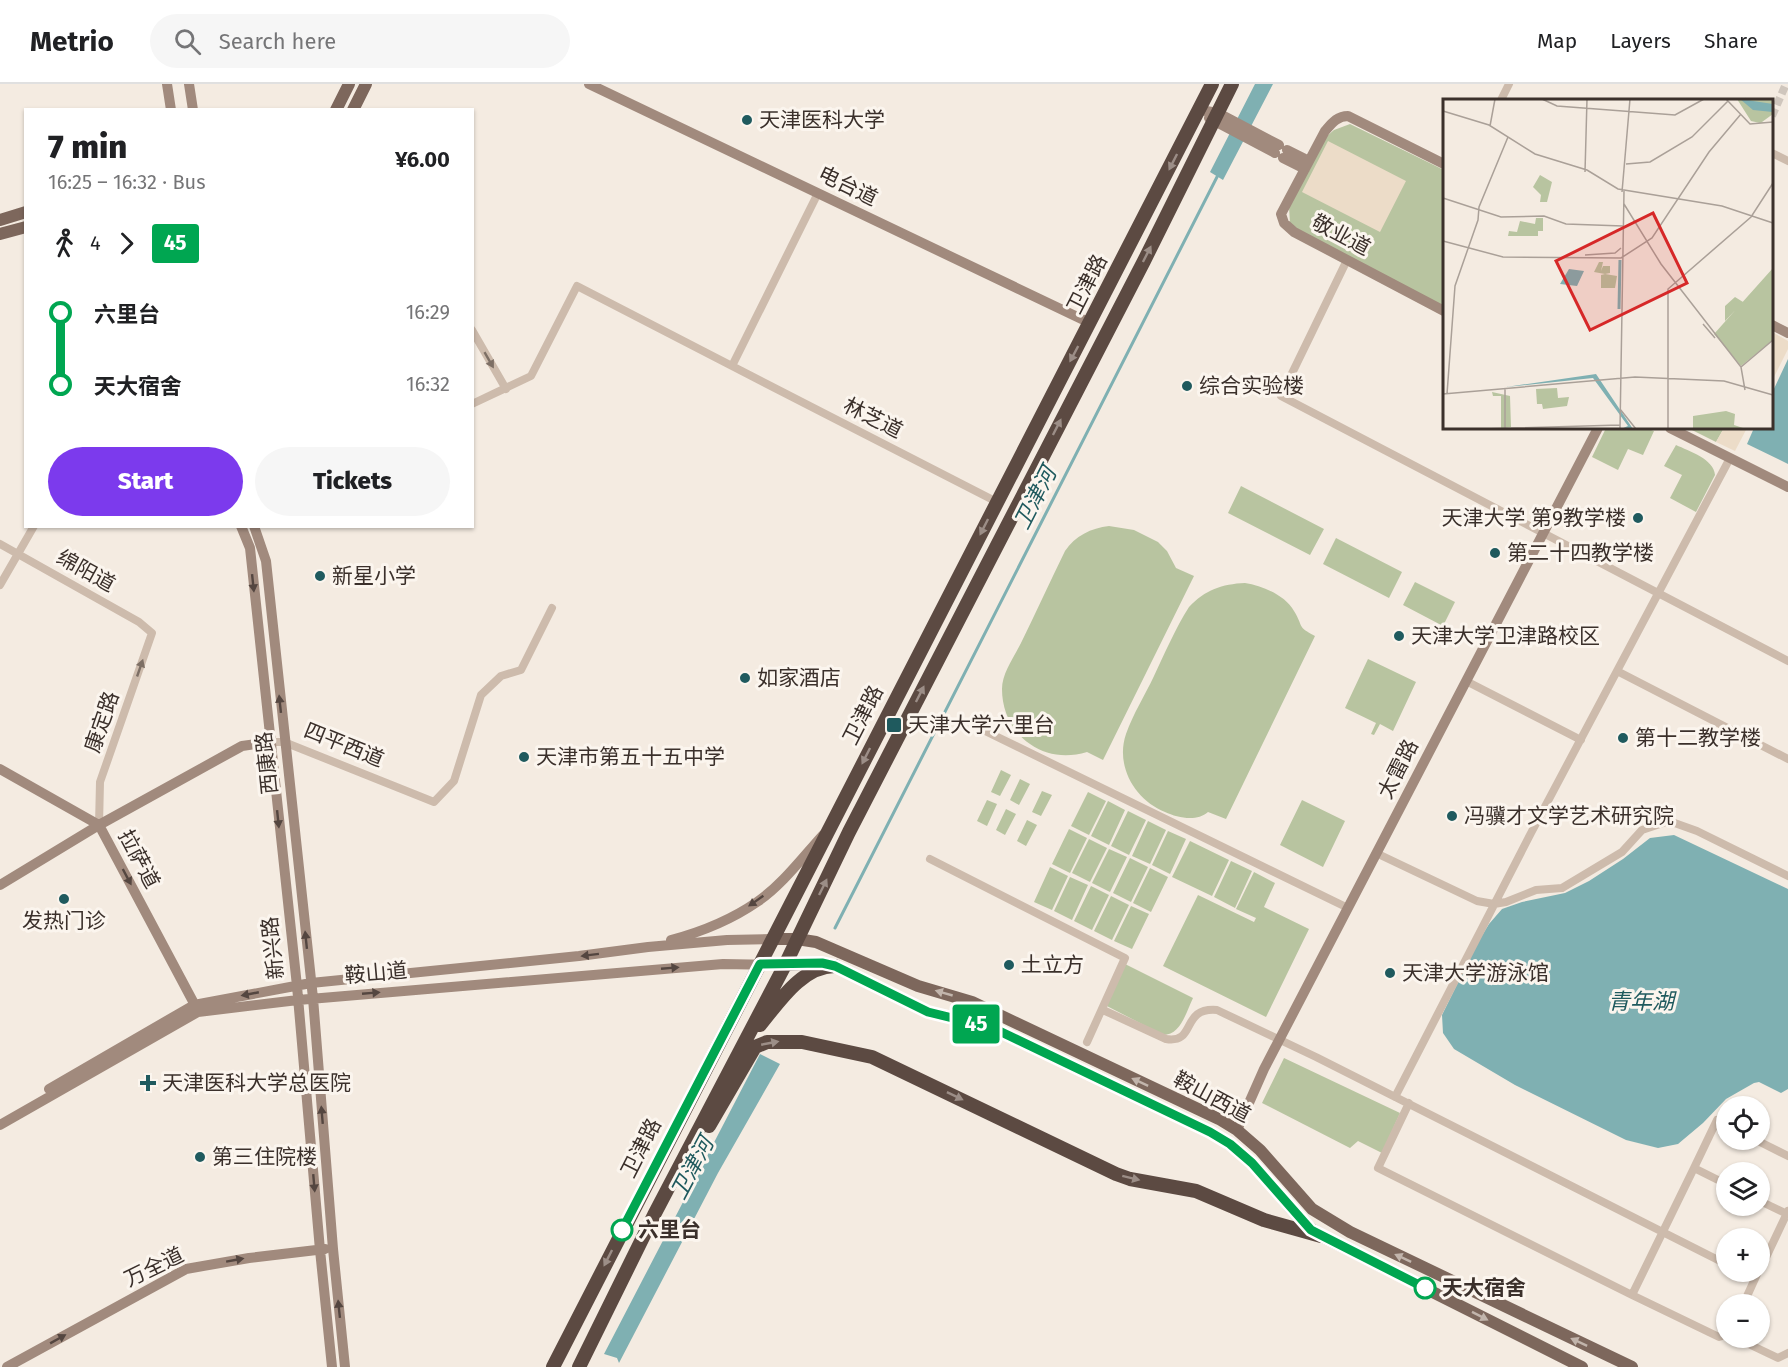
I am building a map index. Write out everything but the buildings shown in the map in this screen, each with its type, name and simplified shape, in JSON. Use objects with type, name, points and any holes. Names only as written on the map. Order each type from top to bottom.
[{"type":"highway","name":"卫津路","points":[[553,1367],[1212,84]]},
{"type":"highway","name":"卫津路","points":[[579,1367],[686,1153],[785,964],[849,832],[1144,261],[1232,84]]},
{"type":"highway","points":[[737,1055],[766,1017],[799,981],[815,969],[835,966]]},
{"type":"highway","points":[[686,1153],[711,1124],[754,1047],[767,1042],[802,1042],[872,1057],[1116,1174],[1130,1179],[1196,1191],[1264,1220],[1321,1236]]},
{"type":"main road","points":[[167,84],[171,108]]},
{"type":"main road","points":[[189,84],[194,108]]},
{"type":"main road","points":[[337,108],[349,84]]},
{"type":"main road","points":[[355,108],[366,84]]},
{"type":"main road","name":"电台道","points":[[589,84],[1090,324]]},
{"type":"main road","points":[[1200,110],[1307,165]]},
{"type":"main road","name":"敬业道","points":[[1443,164],[1348,116],[1338,118],[1329,126],[1281,214],[1284,223],[1294,232],[1443,310]]},
{"type":"main road","points":[[0,220],[24,213]]},
{"type":"main road","points":[[0,234],[24,228]]},
{"type":"main road","points":[[1773,326],[1788,333]]},
{"type":"main road","name":"太雷路","points":[[1237,1130],[1279,1039],[1597,429]]},
{"type":"main road","points":[[1672,429],[1788,487]]},
{"type":"main road","name":"新兴路","points":[[242,528],[250,548],[297,986],[332,1367]]},
{"type":"main road","name":"西康路","points":[[255,528],[266,561],[313,998],[345,1367]]},
{"type":"main road","name":"四平西道","points":[[0,885],[99,825],[242,746],[270,742]]},
{"type":"main road","name":"拉萨道","points":[[0,769],[99,825],[196,1009]]},
{"type":"main road","points":[[648,947],[721,922],[758,902],[827,831]]},
{"type":"main road","name":"鞍山西道","points":[[772,939],[816,942],[918,986],[972,1002],[1199,1109],[1237,1130],[1271,1162],[1302,1199],[1327,1219],[1360,1238],[1625,1365]]},
{"type":"main road","name":"鞍山道","points":[[0,1117],[196,1009],[311,983],[648,947],[727,940],[772,939]]},
{"type":"main road","name":"鞍山西道","points":[[785,964],[822,963],[835,966],[928,1012],[993,1028],[1216,1135],[1252,1163],[1302,1221],[1321,1236],[1582,1367]]},
{"type":"main road","name":"鞍山道","points":[[0,1125],[196,1009],[723,964],[785,964]]},
{"type":"main road","name":"万全道","points":[[7,1367],[186,1269],[249,1258],[333,1249]]},
{"type":"street","points":[[1501,99],[1509,84]]},
{"type":"street","points":[[1773,154],[1788,161]]},
{"type":"street","points":[[732,366],[818,193]]},
{"type":"street","points":[[1347,260],[1281,396],[1788,661]]},
{"type":"street","name":"林芝道","points":[[506,389],[531,376],[576,286],[997,502]]},
{"type":"street","points":[[474,333],[506,389],[474,403]]},
{"type":"street","points":[[1395,1096],[1730,458]]},
{"type":"street","points":[[0,585],[33,528]]},
{"type":"street","name":"绵阳道","points":[[0,544],[139,622],[152,633]]},
{"type":"street","name":"四平西道","points":[[270,742],[284,742],[434,802],[454,781],[481,695],[501,676],[521,670],[552,608]]},
{"type":"street","name":"康定路","points":[[99,825],[100,782],[152,633]]},
{"type":"street","points":[[1617,671],[1788,759]]},
{"type":"street","points":[[1466,681],[1581,740]]},
{"type":"street","points":[[981,729],[1348,908]]},
{"type":"street","points":[[1376,853],[1477,901],[1494,904],[1506,902],[1536,890],[1562,888],[1622,852],[1642,830],[1669,821],[1715,839],[1788,876]]},
{"type":"street","points":[[930,859],[1125,958],[1087,1042]]},
{"type":"street","points":[[1103,1010],[1166,1039],[1174,1040],[1183,1037],[1194,1015],[1207,1009],[1217,1010],[1395,1096],[1716,1259]]},
{"type":"street","points":[[1409,1103],[1378,1168],[1716,1336]]},
{"type":"street","points":[[1632,1295],[1716,1122]]},
{"type":"street","points":[[1770,1147],[1788,1156]]},
{"type":"street","points":[[1694,1168],[1716,1179]]},
{"type":"street","points":[[1770,1205],[1787,1213],[1770,1248]]},
{"type":"street","points":[[1756,1348],[1778,1359],[1788,1353]]},
{"type":"green space","points":[[1350,124],[1443,170],[1443,306],[1296,230],[1290,223],[1289,207],[1327,136],[1334,130]]},
{"type":"green space","points":[[1606,429],[1654,431],[1643,455],[1628,449],[1618,470],[1592,457]]},
{"type":"green space","points":[[1690,429],[1723,429],[1716,442]]},
{"type":"green space","points":[[1676,445],[1700,456],[1714,469],[1715,475],[1696,512],[1670,498],[1682,475],[1664,466]]},
{"type":"green space","points":[[1241,486],[1324,529],[1310,555],[1228,513]]},
{"type":"green space","points":[[1109,526],[1134,530],[1158,542],[1167,551],[1176,568],[1194,576],[1103,760],[1087,752],[1072,755],[1050,753],[1030,744],[1013,727],[1002,697],[1004,677],[1065,551],[1084,534]]},
{"type":"green space","points":[[1336,538],[1402,572],[1389,598],[1323,564]]},
{"type":"green space","points":[[1415,582],[1455,602],[1443,626],[1403,605]]},
{"type":"green space","points":[[1245,583],[1259,586],[1285,600],[1303,628],[1315,636],[1226,819],[1208,812],[1193,818],[1176,816],[1154,807],[1130,780],[1123,758],[1126,734],[1189,607],[1201,596],[1214,589]]},
{"type":"green space","points":[[1368,659],[1416,682],[1393,731],[1380,724],[1374,735],[1371,734],[1376,723],[1345,708]]},
{"type":"green space","points":[[1001,770],[1011,775],[1000,796],[991,792]]},
{"type":"green space","points":[[1020,779],[1030,784],[1019,805],[1010,800]]},
{"type":"green space","points":[[1042,791],[1052,795],[1041,816],[1032,812]]},
{"type":"green space","points":[[1088,792],[1106,801],[1089,835],[1071,826]]},
{"type":"green space","points":[[987,800],[997,804],[987,826],[977,821]]},
{"type":"green space","points":[[1302,800],[1345,821],[1323,867],[1280,845]]},
{"type":"green space","points":[[1108,801],[1125,810],[1109,845],[1091,836]]},
{"type":"green space","points":[[1006,809],[1016,814],[1005,835],[996,830]]},
{"type":"green space","points":[[1128,811],[1146,820],[1129,855],[1111,846]]},
{"type":"green space","points":[[1027,820],[1037,825],[1026,846],[1017,841]]},
{"type":"green space","points":[[1148,821],[1166,830],[1150,864],[1132,856]]},
{"type":"green space","points":[[1069,829],[1087,838],[1070,873],[1052,864]]},
{"type":"green space","points":[[1168,831],[1186,839],[1170,874],[1152,865]]},
{"type":"green space","points":[[1089,839],[1107,848],[1090,882],[1072,873]]},
{"type":"green space","points":[[1190,841],[1229,860],[1212,896],[1172,877]]},
{"type":"green space","points":[[1109,849],[1127,857],[1110,892],[1092,883]]},
{"type":"green space","points":[[1130,858],[1148,867],[1131,902],[1113,893]]},
{"type":"green space","points":[[1231,861],[1252,871],[1235,908],[1214,897]]},
{"type":"green space","points":[[1050,867],[1068,876],[1052,910],[1034,902]]},
{"type":"green space","points":[[1150,868],[1168,877],[1151,912],[1133,903]]},
{"type":"green space","points":[[1254,872],[1275,883],[1264,907],[1309,929],[1266,1017],[1163,966],[1198,895],[1254,922],[1256,918],[1236,909]]},
{"type":"green space","points":[[1070,877],[1088,885],[1072,920],[1054,911]]},
{"type":"green space","points":[[1091,886],[1109,895],[1092,930],[1074,921]]},
{"type":"green space","points":[[1111,896],[1129,905],[1112,940],[1094,931]]},
{"type":"green space","points":[[1131,906],[1149,914],[1132,949],[1114,941]]},
{"type":"green space","points":[[1125,964],[1193,998],[1182,1022],[1174,1031],[1163,1035],[1103,1004]]},
{"type":"green space","points":[[1284,1058],[1400,1113],[1382,1153],[1358,1141],[1350,1148],[1262,1103]]},
{"type":"shaded area","points":[[1328,141],[1406,181],[1380,232],[1302,192]]},
{"type":"shaded area","points":[[1774,333],[1788,341],[1788,349],[1773,379]]},
{"type":"shaded area","points":[[1723,429],[1746,429],[1735,451],[1716,442]]},
{"type":"water","points":[[1255,84],[1273,84],[1223,180],[1210,172]]},
{"type":"water","points":[[1788,359],[1788,464],[1747,444],[1754,429],[1773,429],[1773,391]]},
{"type":"water","name":"青年湖","points":[[1674,835],[1788,889],[1788,1089],[1781,1093],[1759,1082],[1731,1096],[1716,1096],[1716,1109],[1703,1123],[1678,1144],[1658,1148],[1626,1140],[1515,1085],[1454,1049],[1443,1033],[1442,1015],[1478,942],[1502,909],[1522,902],[1565,893],[1623,859],[1650,838]]},
{"type":"water","points":[[760,1054],[780,1064],[718,1173],[619,1363],[617,1358],[604,1354]]},
{"type":"waterway","name":"卫津河","points":[[835,928],[1218,175]]},
{"type":"tunnel","points":[[1773,114],[1786,84]]},
{"type":"bus line","name":"45","points":[[622,1230],[760,964],[822,963],[850,972],[928,1012],[993,1028],[1210,1132],[1230,1144],[1252,1163],[1311,1230],[1425,1288]]},
{"type":"place","name":"天津医科大学","points":[[747,120]]},
{"type":"place","name":"综合实验楼","points":[[1187,386]]},
{"type":"place","name":"天津大学 第9教学楼","points":[[1638,518]]},
{"type":"place","name":"第二十四教学楼","points":[[1495,553]]},
{"type":"place","name":"新星小学","points":[[320,576]]},
{"type":"place","name":"天津大学卫津路校区","points":[[1399,636]]},
{"type":"place","name":"如家酒店","points":[[745,678]]},
{"type":"place","name":"天津大学六里台","points":[[894,725]]},
{"type":"place","name":"第十二教学楼","points":[[1623,738]]},
{"type":"place","name":"天津市第五十五中学","points":[[524,757]]},
{"type":"place","name":"冯骥才文学艺术研究院","points":[[1452,816]]},
{"type":"place","name":"发热门诊","points":[[64,899]]},
{"type":"place","name":"土立方","points":[[1009,965]]},
{"type":"place","name":"天津大学游泳馆","points":[[1390,973]]},
{"type":"place","name":"天津医科大学总医院","points":[[148,1083]]},
{"type":"place","name":"第三住院楼","points":[[200,1157]]},
{"type":"place","name":"六里台","points":[[622,1230]]},
{"type":"place","name":"天大宿舍","points":[[1425,1288]]}]
